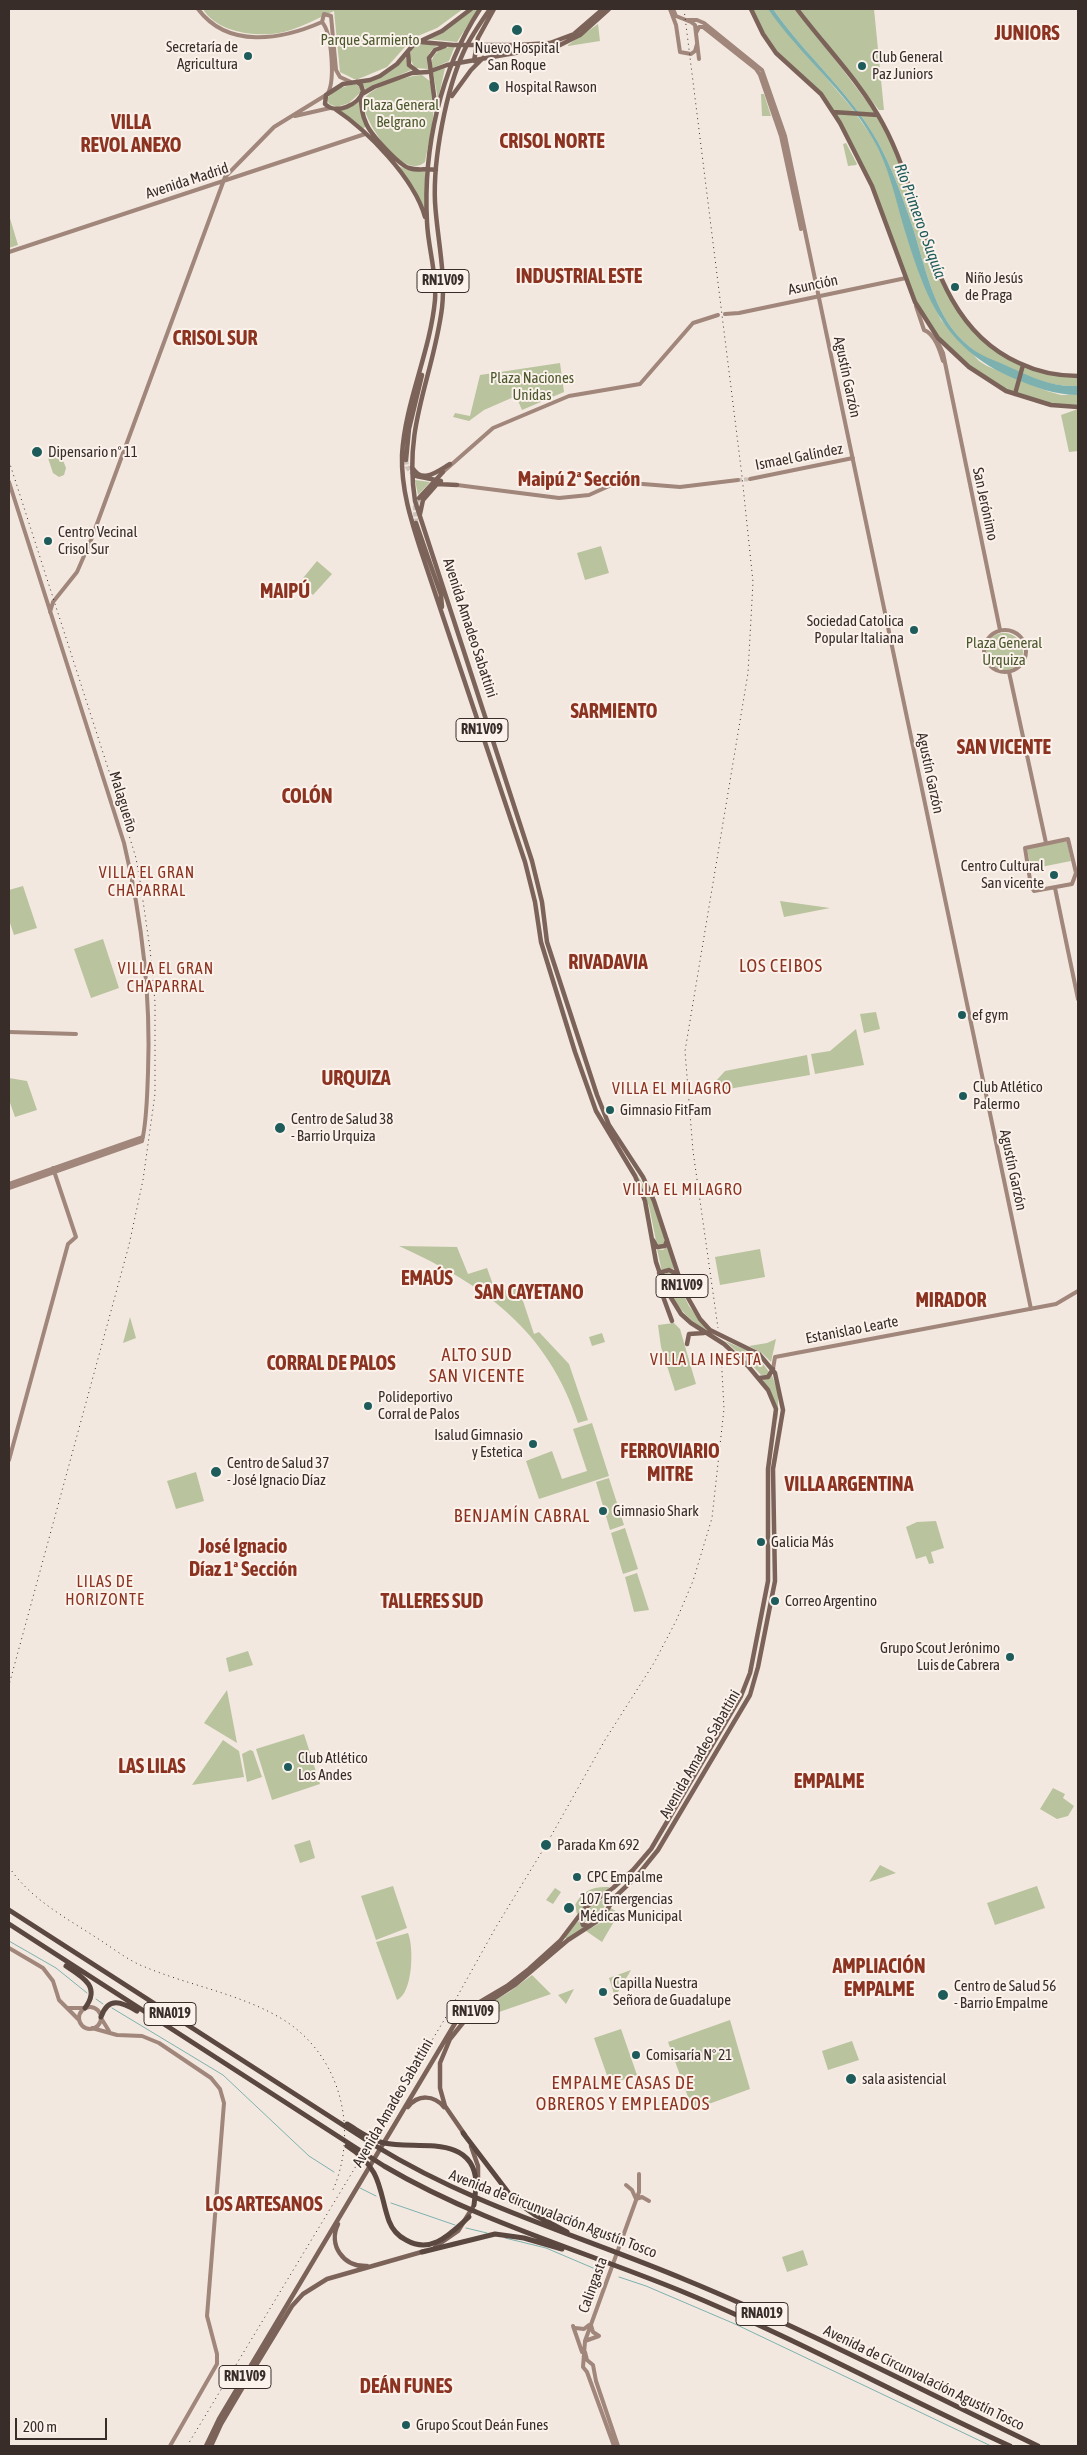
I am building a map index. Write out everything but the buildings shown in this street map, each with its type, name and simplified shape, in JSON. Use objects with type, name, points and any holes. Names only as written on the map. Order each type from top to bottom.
[{"type":"highway","name":"RNA019","points":[[9,1910],[227,2051],[247,2060],[333,2117]]},
{"type":"highway","name":"Avenida de Circunvalación Agustín Tosco","points":[[9,1924],[384,2166],[465,2208],[707,2302],[1010,2446]]},
{"type":"highway","points":[[36,1942],[89,1984],[92,1997],[84,2008]]},
{"type":"highway","points":[[100,2018],[109,2004],[122,2003],[208,2056],[229,2066]]},
{"type":"highway","name":"Avenida de Circunvalación Agustín Tosco","points":[[333,2117],[391,2156],[477,2203],[576,2238],[715,2292],[1038,2446]]},
{"type":"highway","points":[[333,2117],[370,2138],[401,2145],[446,2146],[461,2154],[470,2164],[475,2177],[477,2203]]},
{"type":"highway","points":[[463,2133],[514,2200],[535,2215],[576,2238]]},
{"type":"highway","points":[[337,2137],[362,2157],[377,2180],[391,2226],[400,2236],[411,2243],[426,2245],[439,2242],[468,2217]]},
{"type":"highway","points":[[422,2252],[478,2237],[499,2234],[535,2241],[594,2258]]},
{"type":"main road","points":[[198,9],[219,28],[246,37],[282,35],[331,22]]},
{"type":"main road","points":[[324,9],[323,23],[327,29],[333,76],[325,102],[350,119],[412,187],[420,203],[427,226]]},
{"type":"main road","points":[[329,9],[336,70],[340,77],[355,82],[362,87],[362,110],[369,128],[403,165],[414,169],[428,168],[436,170]]},
{"type":"main road","points":[[50,612],[53,602],[77,572],[91,540],[222,182],[230,170],[274,127],[338,86],[373,79],[389,71],[418,42],[442,31],[471,9]]},
{"type":"main road","name":"Avenida Amadeo Sabattini","points":[[206,2446],[219,2419],[460,2016],[530,1969],[560,1941],[580,1914],[633,1870],[651,1849],[723,1729],[746,1685],[768,1581],[768,1469],[777,1414],[770,1394],[759,1378],[728,1346],[704,1333],[681,1314],[672,1302],[660,1276],[645,1201],[628,1161],[596,1111],[577,1058],[541,942],[535,902],[525,862],[410,516],[403,478],[404,436],[433,318],[435,287],[427,226],[428,168],[448,72],[465,32],[480,9]]},
{"type":"main road","points":[[471,70],[476,45],[492,9]]},
{"type":"main road","name":"Avenida Amadeo Sabattini","points":[[492,9],[472,36],[456,71],[440,141],[436,170],[435,202],[443,298],[439,327],[416,419],[409,461],[419,517],[532,861],[541,897],[546,936],[552,956],[597,1095],[606,1119],[621,1149]]},
{"type":"main road","name":"RN1V09","points":[[436,123],[436,102],[429,61],[432,52],[440,47],[491,44],[523,45],[561,40],[577,32],[603,10],[610,9]]},
{"type":"main road","points":[[672,9],[676,16],[695,25],[700,59]]},
{"type":"main road","points":[[672,9],[679,50],[683,54],[690,54],[695,50],[697,44]]},
{"type":"main road","points":[[751,9],[763,34],[776,53],[821,94],[835,112],[868,174],[915,302],[932,329],[950,352],[994,384],[1051,405],[1078,407]]},
{"type":"main road","points":[[797,9],[875,115],[898,156],[943,282],[957,310],[990,347],[1022,368],[1056,375],[1078,376]]},
{"type":"main road","name":"RN1V09","points":[[440,141],[452,96],[471,70],[484,58],[564,43],[580,35],[603,10]]},
{"type":"main road","points":[[323,15],[329,14]]},
{"type":"main road","points":[[676,26],[686,20]]},
{"type":"main road","name":"Agustín Garzón","points":[[686,20],[697,20],[704,23],[762,70],[789,154],[806,243]]},
{"type":"main road","name":"Agustín Garzón","points":[[696,33],[698,28],[704,27],[759,72],[782,136],[853,458],[1031,1309]]},
{"type":"main road","points":[[481,31],[482,38],[491,44]]},
{"type":"main road","points":[[418,42],[453,46]]},
{"type":"main road","points":[[408,51],[409,65],[418,73]]},
{"type":"main road","points":[[288,118],[349,105],[374,87],[418,73],[430,72],[484,58]]},
{"type":"main road","points":[[835,112],[875,115]]},
{"type":"main road","points":[[365,134],[369,128]]},
{"type":"main road","name":"Avenida Madrid","points":[[9,252],[365,134]]},
{"type":"main road","name":"Asunción","points":[[726,314],[739,313],[906,278]]},
{"type":"main road","name":"San Jerónimo","points":[[915,302],[924,330],[929,332],[937,345],[949,382]]},
{"type":"main road","points":[[425,351],[409,429],[409,461],[414,471],[432,476],[450,464],[493,428],[569,396],[640,384],[693,323],[718,315]]},
{"type":"main road","name":"San Jerónimo","points":[[932,329],[942,350],[1000,630]]},
{"type":"main road","points":[[1015,393],[1022,368]]},
{"type":"main road","name":"Ismael Galíndez","points":[[750,478],[853,458]]},
{"type":"main road","points":[[419,498],[450,464]]},
{"type":"main road","points":[[416,476],[457,485]]},
{"type":"main road","points":[[419,517],[422,503],[433,487],[439,483],[559,498],[589,495],[618,482],[680,487],[738,480]]},
{"type":"main road","name":"Malagueño","points":[[9,482],[117,818],[130,867],[141,929],[148,989],[147,1092],[142,1139],[54,1170]]},
{"type":"main road","points":[[416,523],[441,595],[441,609]]},
{"type":"main road","points":[[1000,630],[1019,635],[1026,646],[1026,653],[1021,666],[1010,672],[996,671],[990,667],[984,655],[983,649],[989,637],[1000,630]]},
{"type":"main road","points":[[1010,672],[1046,843]]},
{"type":"main road","points":[[1068,839],[1076,873],[1071,885],[1036,892],[1032,889],[1024,849],[1046,843],[1068,839]]},
{"type":"main road","points":[[1055,888],[1078,999]]},
{"type":"main road","points":[[9,1032],[76,1034]]},
{"type":"main road","name":"Avenida Amadeo Sabattini","points":[[211,2446],[226,2416],[298,2298],[311,2287],[327,2278],[422,2252],[448,2240],[468,2217],[477,2203],[478,2166],[473,2150],[452,2118],[442,2097],[439,2078],[442,2055],[453,2033],[470,2014],[510,1989],[568,1940],[602,1918],[615,1896],[637,1876],[658,1850],[729,1732],[752,1689],[775,1581],[774,1469],[782,1410],[779,1387],[772,1369],[759,1354],[710,1330],[690,1302],[679,1277],[666,1234],[646,1183],[628,1161]]},
{"type":"main road","points":[[9,1184],[54,1170]]},
{"type":"main road","points":[[9,1188],[54,1170]]},
{"type":"main road","points":[[9,1460],[68,1244],[76,1237],[54,1170]]},
{"type":"main road","points":[[652,1237],[657,1246],[663,1248],[667,1243],[666,1234]]},
{"type":"main road","points":[[672,1321],[661,1291],[660,1276],[672,1270],[679,1277]]},
{"type":"main road","name":"Estanislao Learte","points":[[772,1369],[774,1357],[1056,1304],[1078,1291]]},
{"type":"main road","points":[[687,1344],[688,1336],[691,1333],[704,1333]]},
{"type":"main road","points":[[748,1366],[749,1356],[759,1354]]},
{"type":"main road","points":[[759,1378],[768,1377],[772,1369]]},
{"type":"main road","points":[[580,1914],[583,1925],[591,1926]]},
{"type":"main road","points":[[9,1948],[44,1968],[53,1981],[59,2000],[84,2027],[151,2039],[182,2057],[211,2078],[220,2089],[224,2104],[207,2316],[217,2354],[217,2364],[170,2446]]},
{"type":"main road","points":[[66,2008],[95,2008],[110,2033]]},
{"type":"main road","points":[[79,2020],[80,2012],[84,2008]]},
{"type":"main road","points":[[92,2028],[98,2024],[100,2018]]},
{"type":"main road","points":[[372,2163],[414,2100],[424,2097],[434,2099],[442,2104],[452,2118]]},
{"type":"main road","points":[[368,2170],[337,2227],[335,2242],[341,2255],[353,2264],[365,2266],[389,2261]]},
{"type":"main road","name":"Calingasta","points":[[583,2365],[585,2341],[640,2187],[640,2174]]},
{"type":"main road","points":[[626,2185],[632,2190],[636,2199],[642,2197],[648,2201]]},
{"type":"main road","points":[[583,2357],[574,2327],[584,2329],[591,2324],[593,2332],[599,2336],[585,2341]]},
{"type":"main road","points":[[584,2347],[587,2360],[593,2369],[616,2446]]},
{"type":"main road","points":[[590,2363],[583,2365],[616,2446]]},
{"type":"main road","points":[[587,2372],[593,2369]]},
{"type":"green space","name":"Parque Sarmiento","points":[[203,9],[463,9],[437,28],[413,38],[387,67],[356,80],[340,72],[334,11],[284,32],[251,34],[239,32],[218,24]]},
{"type":"green space","points":[[472,9],[478,9],[457,42],[426,39]]},
{"type":"green space","points":[[751,9],[768,9],[851,107],[873,138],[884,160],[898,200],[904,226],[921,278],[941,320],[979,361],[1047,391],[1061,395],[1078,395],[1078,407],[1064,407],[1006,391],[951,352],[920,311],[867,174],[821,94],[776,53]]},
{"type":"green space","points":[[773,9],[797,9],[883,123],[953,303],[964,320],[990,346],[1006,356],[1040,369],[1078,376],[1078,386],[1051,384],[1026,376],[979,354],[957,335],[938,305],[931,288],[903,199],[878,142],[841,90]]},
{"type":"green space","name":"Club General Paz Juniors","points":[[799,9],[874,9],[884,110],[879,110]]},
{"type":"green space","points":[[598,24],[600,41],[568,46],[568,45]]},
{"type":"green space","points":[[421,43],[437,46],[428,56],[428,69],[415,68],[410,59],[411,48]]},
{"type":"green space","points":[[455,46],[449,61],[431,69],[431,63],[437,52]]},
{"type":"green space","points":[[405,57],[411,70],[366,90],[362,83],[368,82]]},
{"type":"green space","points":[[445,68],[438,100],[433,72]]},
{"type":"green space","name":"Plaza General Belgrano","points":[[422,75],[431,82],[433,113],[425,162],[416,166],[406,164],[386,146],[370,122],[363,101],[372,91],[380,87],[398,80]]},
{"type":"green space","points":[[355,84],[360,87],[361,92],[349,103],[337,107],[329,104],[327,99],[332,93],[343,87]]},
{"type":"green space","points":[[761,94],[764,94],[771,116],[762,116]]},
{"type":"green space","points":[[360,100],[366,126],[362,130],[338,110]]},
{"type":"green space","points":[[846,143],[856,165],[848,166],[843,144]]},
{"type":"green space","points":[[396,165],[411,171],[425,169],[425,211],[414,187]]},
{"type":"green space","points":[[9,215],[18,245],[9,248]]},
{"type":"green space","name":"Plaza Naciones Unidas","points":[[560,363],[564,392],[522,410],[516,396],[484,410],[469,421],[453,417],[455,413],[470,416],[480,375]]},
{"type":"green space","points":[[1078,409],[1078,451],[1069,452],[1061,415]]},
{"type":"green space","points":[[59,450],[66,468],[64,475],[59,477],[53,473],[47,455]]},
{"type":"green space","points":[[415,480],[430,482],[418,495]]},
{"type":"green space","points":[[601,546],[609,573],[585,580],[577,553]]},
{"type":"green space","points":[[317,561],[332,574],[313,595],[299,583]]},
{"type":"green space","name":"Plaza General Urquiza","points":[[1004,633],[1017,639],[1023,652],[1017,665],[1004,671],[991,665],[985,652],[991,639]]},
{"type":"green space","points":[[1067,841],[1071,861],[1031,869],[1027,848]]},
{"type":"green space","points":[[23,886],[37,928],[14,935],[9,920],[9,890]]},
{"type":"green space","points":[[780,901],[830,908],[784,917]]},
{"type":"green space","points":[[103,939],[119,988],[91,998],[74,949]]},
{"type":"green space","points":[[876,1012],[880,1029],[864,1033],[860,1014]]},
{"type":"green space","points":[[856,1029],[864,1065],[815,1074],[811,1054],[830,1051]]},
{"type":"green space","points":[[807,1055],[810,1075],[705,1093],[725,1071]]},
{"type":"green space","points":[[9,1078],[27,1081],[37,1110],[15,1117],[9,1100]]},
{"type":"green space","points":[[631,1165],[659,1215],[664,1245],[659,1245],[656,1241],[649,1206]]},
{"type":"green space","points":[[399,1246],[457,1247],[468,1274],[487,1268],[496,1293],[518,1286],[534,1334],[539,1332],[569,1364],[588,1420],[578,1423],[565,1391],[549,1362],[531,1337],[509,1315],[486,1295],[459,1277]]},
{"type":"green space","points":[[668,1246],[674,1269],[667,1268],[662,1272],[657,1249],[663,1250]]},
{"type":"green space","points":[[760,1249],[765,1277],[720,1285],[715,1257]]},
{"type":"green space","points":[[667,1272],[673,1273],[689,1306],[708,1331],[686,1315],[675,1301],[664,1277]]},
{"type":"green space","points":[[130,1317],[136,1338],[123,1343]]},
{"type":"green space","points":[[674,1323],[680,1329],[696,1384],[675,1391],[661,1347],[658,1325]]},
{"type":"green space","points":[[602,1333],[605,1342],[592,1346],[589,1337]]},
{"type":"green space","points":[[776,1339],[771,1362],[762,1353],[749,1346],[767,1343]]},
{"type":"green space","points":[[725,1341],[751,1352],[745,1359]]},
{"type":"green space","points":[[751,1356],[757,1356],[769,1372],[767,1375],[761,1375],[750,1363]]},
{"type":"green space","points":[[772,1375],[778,1393],[778,1421],[776,1404],[763,1380]]},
{"type":"green space","points":[[592,1423],[609,1476],[539,1499],[526,1461],[552,1451],[562,1479],[587,1471],[573,1429]]},
{"type":"green space","points":[[196,1472],[204,1501],[176,1509],[167,1481]]},
{"type":"green space","points":[[609,1478],[624,1525],[610,1530],[596,1482]]},
{"type":"green space","points":[[936,1521],[944,1548],[931,1552],[934,1563],[929,1564],[926,1556],[916,1559],[906,1527],[917,1522]]},
{"type":"green space","points":[[625,1528],[638,1569],[623,1574],[611,1533]]},
{"type":"green space","points":[[637,1573],[649,1610],[634,1612],[625,1577]]},
{"type":"green space","points":[[248,1651],[253,1665],[229,1672],[226,1658]]},
{"type":"green space","points":[[227,1690],[237,1743],[204,1723]]},
{"type":"green space","name":"Club Atlético Los Andes","points":[[304,1734],[320,1784],[272,1800],[256,1749]]},
{"type":"green space","points":[[223,1740],[239,1751],[244,1777],[192,1785]]},
{"type":"green space","points":[[250,1750],[253,1751],[262,1777],[247,1782],[242,1754]]},
{"type":"green space","points":[[1053,1788],[1065,1794],[1063,1798],[1074,1806],[1068,1816],[1057,1819],[1040,1809]]},
{"type":"green space","points":[[310,1840],[315,1858],[300,1863],[294,1845]]},
{"type":"green space","points":[[880,1865],[896,1873],[869,1882]]},
{"type":"green space","points":[[393,1886],[407,1928],[376,1940],[361,1896]]},
{"type":"green space","points":[[1037,1886],[1045,1908],[995,1925],[987,1903]]},
{"type":"green space","points":[[598,1887],[609,1887],[577,1914],[575,1905],[581,1896],[589,1890]]},
{"type":"green space","points":[[555,1888],[561,1892],[553,1904],[546,1900]]},
{"type":"green space","points":[[611,1894],[601,1913],[589,1923],[585,1922],[583,1919],[589,1908]]},
{"type":"green space","points":[[609,1907],[619,1913],[602,1942],[586,1931],[600,1923]]},
{"type":"green space","points":[[578,1921],[584,1928],[567,1939],[564,1937]]},
{"type":"green space","points":[[408,1933],[411,1948],[411,1969],[406,1989],[397,2000],[376,1942]]},
{"type":"green space","points":[[631,1970],[615,1997],[609,1978]]},
{"type":"green space","points":[[532,1975],[551,1994],[479,2019],[475,2015],[475,2012],[509,1992]]},
{"type":"green space","points":[[574,1989],[566,2004],[558,1995]]},
{"type":"green space","points":[[730,2020],[750,2089],[695,2109],[692,2108],[668,2042]]},
{"type":"green space","points":[[621,2029],[637,2075],[610,2084],[594,2038]]},
{"type":"green space","points":[[852,2041],[859,2060],[828,2070],[822,2051]]},
{"type":"green space","points":[[803,2250],[808,2265],[787,2272],[782,2257]]},
{"type":"water","points":[[768,9],[773,9],[841,90],[878,142],[903,199],[931,288],[938,305],[957,335],[979,353],[1024,374],[1041,381],[1059,385],[1078,386],[1078,395],[1053,392],[1013,378],[989,366],[969,351],[953,335],[940,317],[920,276],[887,171],[873,139],[849,104],[794,42]]},
{"type":"waterway","points":[[9,1941],[56,1968],[87,1993]]},
{"type":"waterway","points":[[96,1999],[103,2004]]},
{"type":"waterway","points":[[112,2008],[223,2075],[309,2156],[334,2172]]},
{"type":"waterway","points":[[360,2188],[376,2196]]},
{"type":"waterway","points":[[391,2203],[455,2225]]},
{"type":"waterway","points":[[466,2228],[487,2233]]},
{"type":"waterway","points":[[505,2238],[546,2248],[600,2271]]},
{"type":"waterway","points":[[619,2277],[646,2286],[735,2324],[991,2446]]},
{"type":"tunnel","points":[[406,460],[407,467],[413,474]]},
{"type":"tunnel","points":[[738,480],[750,479]]},
{"type":"tunnel","points":[[416,523],[415,507],[419,498]]},
{"type":"railway","points":[[684,9],[742,476],[753,582],[748,673],[685,1051],[693,1151],[718,1328]]},
{"type":"railway","points":[[9,461],[136,858],[150,949],[155,1002],[155,1094],[143,1180],[129,1245],[9,1685]]},
{"type":"railway","points":[[187,2446],[443,2022],[605,1740],[654,1663],[676,1621],[693,1581],[712,1518],[724,1409],[721,1352]]},
{"type":"railway","points":[[9,1867],[28,1889],[50,1908],[133,1962],[245,2001],[277,2016],[298,2031],[316,2049],[329,2069],[338,2092],[343,2116],[344,2141],[341,2166],[333,2190]]},
{"type":"place","name":"Nuevo Hospital San Roque","points":[[517,30]]},
{"type":"place","name":"Secretaría de Agricultura","points":[[248,56]]},
{"type":"place","name":"Club General Paz Juniors","points":[[862,66]]},
{"type":"place","name":"Hospital Rawson","points":[[494,87]]},
{"type":"place","name":"Niño Jesús de Praga","points":[[955,287]]},
{"type":"place","name":"Dipensario n° 11","points":[[37,452]]},
{"type":"place","name":"Centro Vecinal Crisol Sur","points":[[48,541]]},
{"type":"place","name":"Sociedad Catolica Popular Italiana","points":[[914,630]]},
{"type":"place","name":"Centro Cultural San vicente","points":[[1054,875]]},
{"type":"place","name":"ef gym","points":[[962,1015]]},
{"type":"place","name":"Club Atlético Palermo","points":[[963,1096]]},
{"type":"place","name":"Gimnasio FitFam","points":[[610,1110]]},
{"type":"place","name":"Centro de Salud 38 - Barrio Urquiza","points":[[280,1128]]},
{"type":"place","name":"Polideportivo Corral de Palos","points":[[368,1406]]},
{"type":"place","name":"Isalud Gimnasio y Estetica","points":[[533,1444]]},
{"type":"place","name":"Centro de Salud 37 - José Ignacio Díaz","points":[[216,1472]]},
{"type":"place","name":"Gimnasio Shark","points":[[603,1511]]},
{"type":"place","name":"Galicia Más","points":[[761,1542]]},
{"type":"place","name":"Correo Argentino","points":[[775,1601]]},
{"type":"place","name":"Grupo Scout Jerónimo Luis de Cabrera","points":[[1010,1657]]},
{"type":"place","name":"Club Atlético Los Andes","points":[[288,1767]]},
{"type":"place","name":"Parada Km 692","points":[[546,1845]]},
{"type":"place","name":"CPC Empalme","points":[[577,1877]]},
{"type":"place","name":"107 Emergencias Médicas Municipal","points":[[569,1908]]},
{"type":"place","name":"Capilla Nuestra Señora de Guadalupe","points":[[603,1992]]},
{"type":"place","name":"Centro de Salud 56 - Barrio Empalme","points":[[943,1995]]},
{"type":"place","name":"Comisaría N° 21","points":[[636,2055]]},
{"type":"place","name":"sala asistencial","points":[[851,2079]]},
{"type":"place","name":"Grupo Scout Deán Funes","points":[[406,2425]]},
{"type":"district","name":"JUNIORS","points":[[1027,34]]},
{"type":"district","name":"VILLA REVOL ANEXO","points":[[131,134]]},
{"type":"district","name":"CRISOL NORTE","points":[[552,142]]},
{"type":"district","name":"INDUSTRIAL ESTE","points":[[579,277]]},
{"type":"district","name":"CRISOL SUR","points":[[215,339]]},
{"type":"district","name":"Maipú 2ª Sección","points":[[579,480]]},
{"type":"district","name":"MAIPÚ","points":[[285,592]]},
{"type":"district","name":"SARMIENTO","points":[[614,712]]},
{"type":"district","name":"SAN VICENTE","points":[[1004,748]]},
{"type":"district","name":"COLÓN","points":[[307,797]]},
{"type":"district","name":"VILLA EL GRAN CHAPARRAL","points":[[147,882]]},
{"type":"district","name":"RIVADAVIA","points":[[608,963]]},
{"type":"district","name":"LOS CEIBOS","points":[[781,966]]},
{"type":"district","name":"VILLA EL GRAN CHAPARRAL","points":[[166,978]]},
{"type":"district","name":"URQUIZA","points":[[356,1079]]},
{"type":"district","name":"VILLA EL MILAGRO","points":[[672,1089]]},
{"type":"district","name":"VILLA EL MILAGRO","points":[[683,1190]]},
{"type":"district","name":"EMAÚS","points":[[427,1279]]},
{"type":"district","name":"SAN CAYETANO","points":[[529,1293]]},
{"type":"district","name":"MIRADOR","points":[[951,1301]]},
{"type":"district","name":"VILLA LA INESITA","points":[[706,1360]]},
{"type":"district","name":"CORRAL DE PALOS","points":[[331,1364]]},
{"type":"district","name":"ALTO SUD SAN VICENTE","points":[[477,1365]]},
{"type":"district","name":"FERROVIARIO MITRE","points":[[670,1464]]},
{"type":"district","name":"VILLA ARGENTINA","points":[[849,1485]]},
{"type":"district","name":"BENJAMÍN CABRAL","points":[[522,1516]]},
{"type":"district","name":"José Ignacio Díaz 1ª Sección","points":[[243,1558]]},
{"type":"district","name":"LILAS DE HORIZONTE","points":[[105,1591]]},
{"type":"district","name":"TALLERES SUD","points":[[432,1602]]},
{"type":"district","name":"LAS LILAS","points":[[152,1767]]},
{"type":"district","name":"EMPALME","points":[[829,1782]]},
{"type":"district","name":"AMPLIACIÓN EMPALME","points":[[879,1978]]},
{"type":"district","name":"EMPALME CASAS DE OBREROS Y EMPLEADOS","points":[[623,2093]]},
{"type":"district","name":"LOS ARTESANOS","points":[[264,2205]]},
{"type":"district","name":"DEÁN FUNES","points":[[406,2387]]},
{"type":"water label","name":"Río Primero o Suquía","points":[[920,221]]}]
